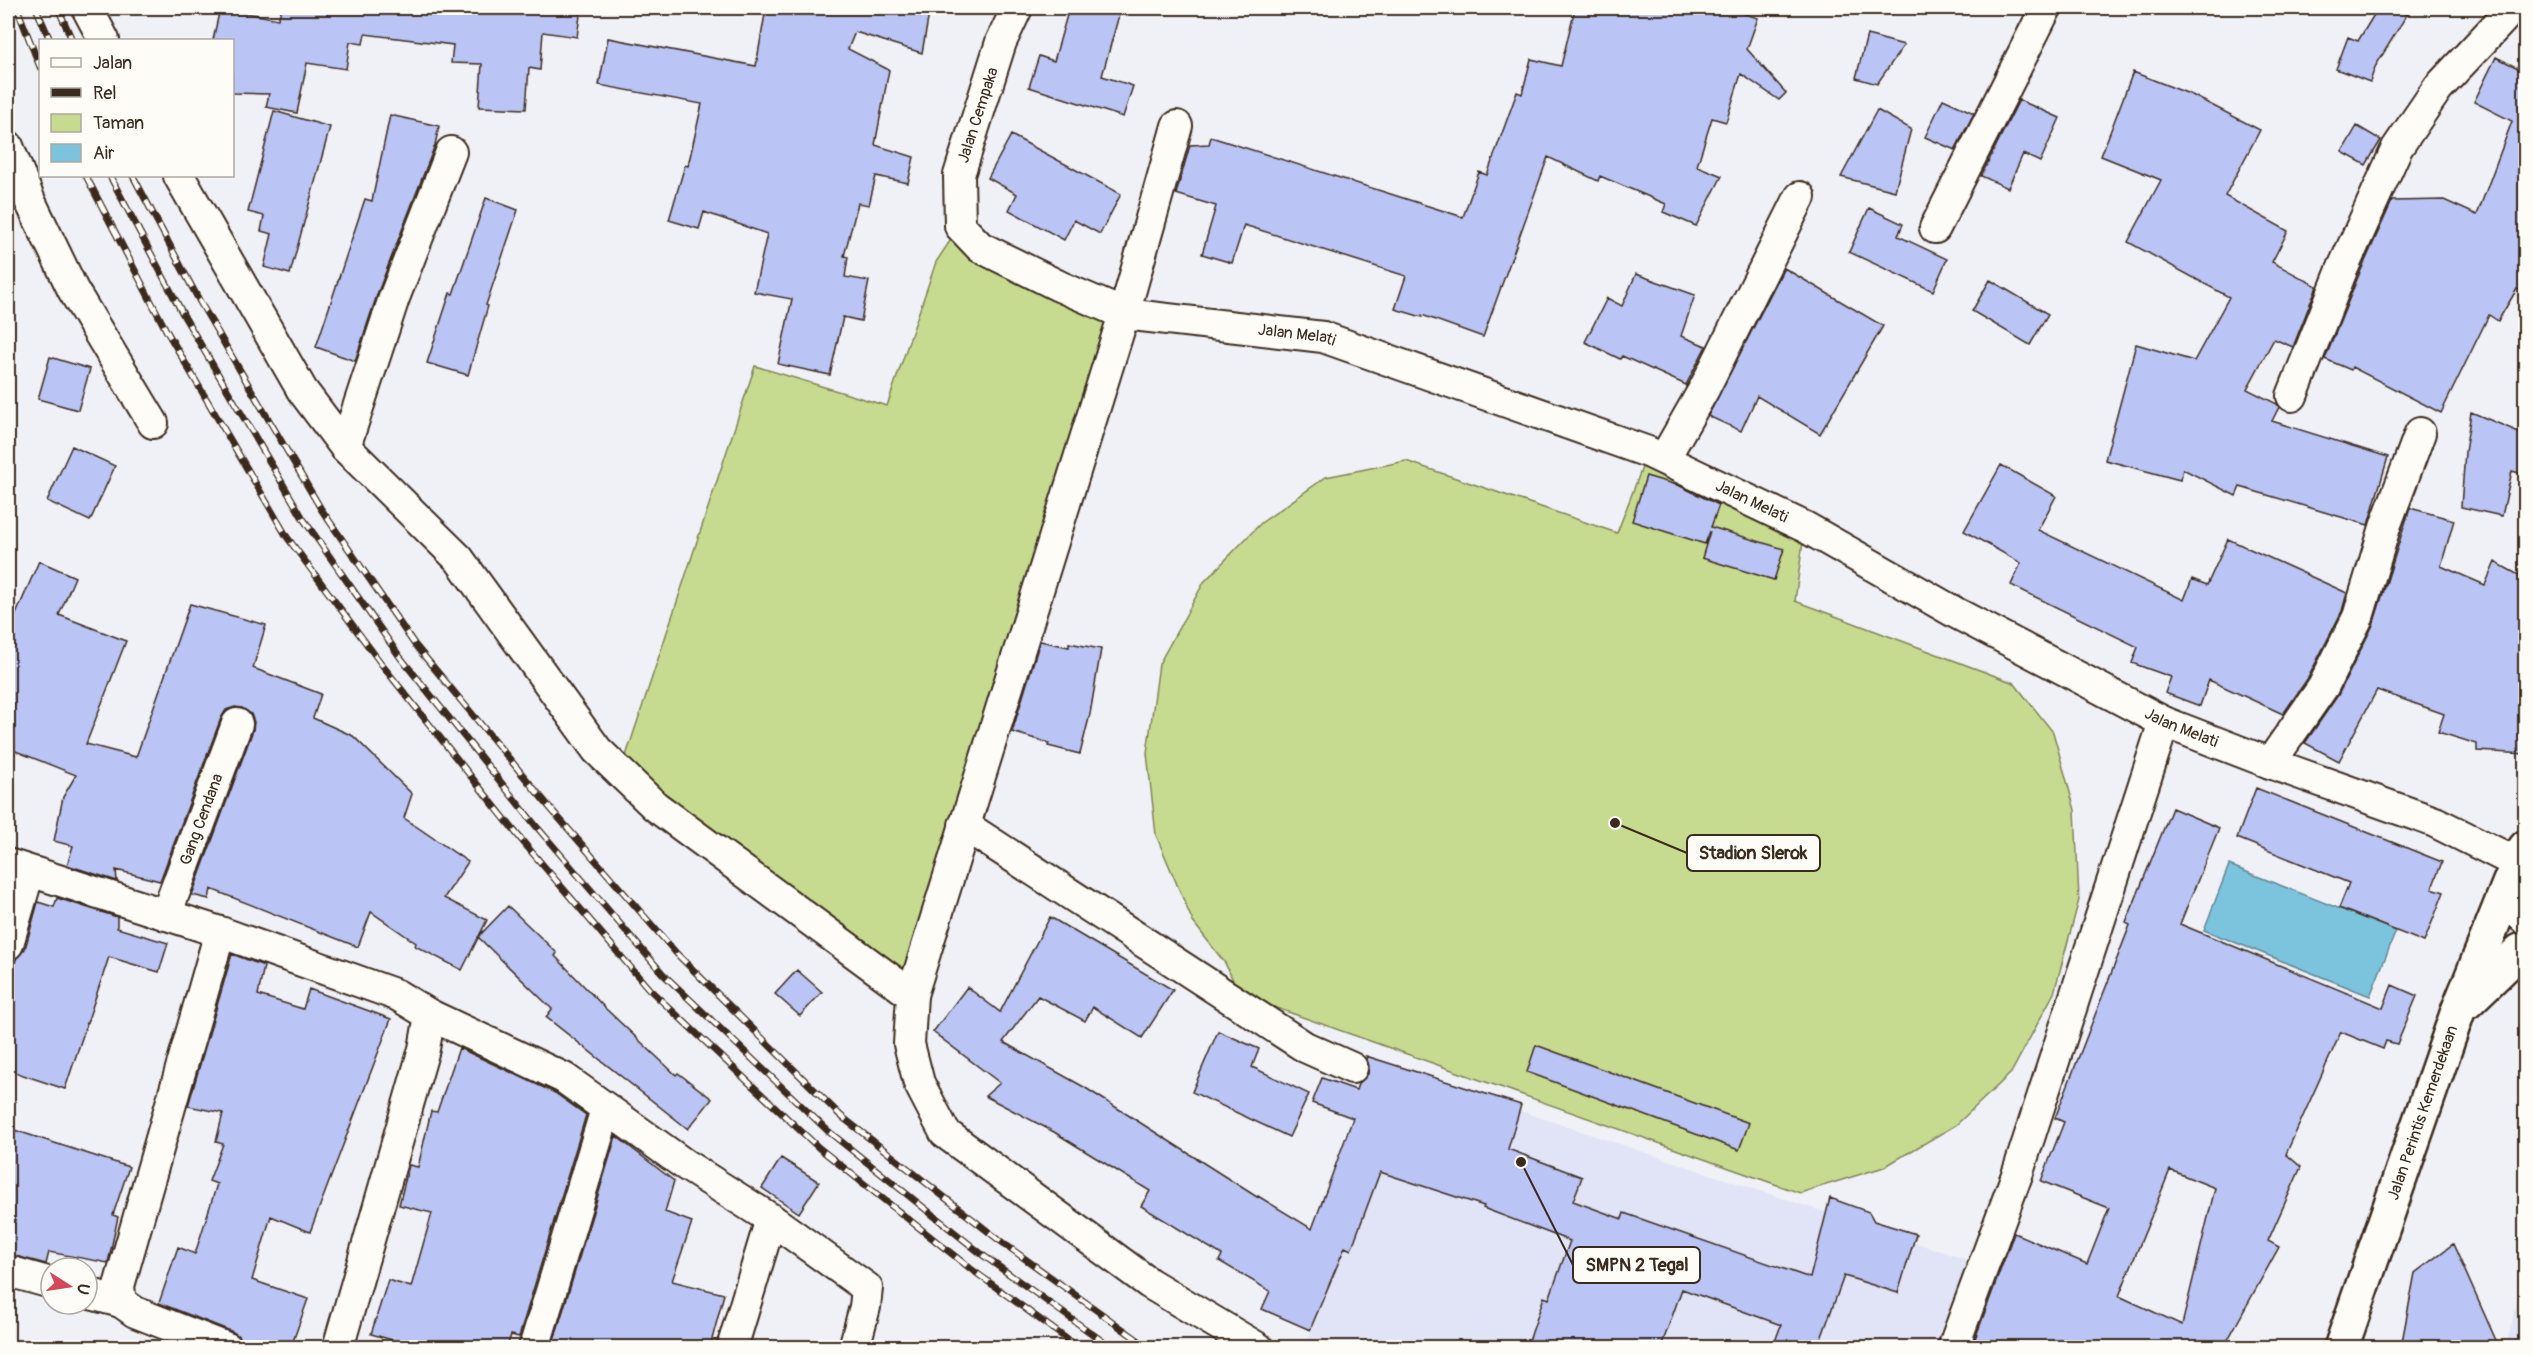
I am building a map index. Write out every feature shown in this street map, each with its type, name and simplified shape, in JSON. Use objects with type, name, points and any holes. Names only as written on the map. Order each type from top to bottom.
[{"type":"street","points":[[87,8],[103,39]]},
{"type":"street","name":"Jalan Cempaka","points":[[960,226],[959,175],[1001,42],[1017,8]]},
{"type":"street","points":[[1935,228],[2046,8]]},
{"type":"street","points":[[2292,396],[2342,270],[2397,148],[2438,88],[2513,8]]},
{"type":"street","points":[[1178,126],[1124,314],[912,995],[909,1044],[919,1083],[945,1133],[1149,1283],[1258,1347]]},
{"type":"street","points":[[8,146],[30,201],[73,290],[153,423]]},
{"type":"street","points":[[345,447],[394,298],[450,152]]},
{"type":"street","points":[[180,177],[302,390],[345,447],[459,559],[597,750],[655,806],[912,995]]},
{"type":"street","points":[[1664,459],[1704,389],[1800,197]]},
{"type":"street","name":"Jalan Melati","points":[[960,226],[980,247],[1059,286],[1124,314],[1323,337],[1664,459],[1805,527],[1956,613],[2164,722],[2435,822],[2517,863]]},
{"type":"street","points":[[2270,763],[2323,687],[2358,617],[2386,524],[2420,434]]},
{"type":"street","points":[[1953,1347],[2018,1172],[2164,722]]},
{"type":"street","name":"Gang Cendana","points":[[166,915],[237,724]]},
{"type":"street","points":[[964,825],[1305,1047],[1352,1068]]},
{"type":"street","points":[[2517,863],[2513,896],[2520,912],[2526,918]]},
{"type":"street","name":"Jalan Perintis Kemerdekaan","points":[[2341,1347],[2458,1011],[2517,863]]},
{"type":"street","points":[[8,944],[18,868],[220,932],[397,994],[430,1015],[564,1078],[684,1164],[771,1219],[867,1288],[865,1307],[854,1347]]},
{"type":"street","points":[[121,1302],[119,1286],[220,932]]},
{"type":"street","points":[[2458,1011],[2520,951],[2526,949]]},
{"type":"street","points":[[338,1347],[424,1049],[430,1015]]},
{"type":"street","points":[[534,1347],[606,1109]]},
{"type":"street","points":[[732,1347],[771,1219]]},
{"type":"street","points":[[8,1271],[39,1280]]},
{"type":"street","points":[[99,1296],[121,1302],[135,1312],[227,1347]]},
{"type":"shaded area","points":[[1398,1070],[1971,1261],[1933,1347],[1305,1348],[1342,1253]]},
{"type":"shaded area","points":[[2525,1266],[2525,1347],[2506,1347]]},
{"type":"green space","points":[[960,226],[1124,314],[912,995],[620,774],[755,366],[887,406],[936,262]]},
{"type":"green space","points":[[1648,452],[1805,527],[1795,601],[2014,683],[2053,732],[2075,810],[2079,900],[2054,993],[2011,1073],[1956,1125],[1884,1167],[1800,1193],[1240,995],[1225,963],[1193,922],[1156,835],[1147,753],[1159,664],[1204,582],[1261,523],[1326,477],[1406,461],[1617,533]]},
{"type":"water","points":[[2229,865],[2396,931],[2370,996],[2204,930]]},
{"type":"building","points":[[220,8],[278,19],[282,8],[581,8],[577,37],[543,32],[540,70],[529,68],[526,109],[479,107],[482,64],[451,63],[453,45],[365,34],[363,44],[350,42],[346,69],[307,63],[297,113],[266,107],[269,94],[234,93],[234,39],[213,39]]},
{"type":"building","points":[[766,8],[930,8],[922,53],[855,32],[848,49],[889,70],[875,145],[914,157],[908,183],[876,176],[869,205],[858,203],[844,256],[848,257],[845,277],[869,281],[861,321],[843,317],[830,375],[778,364],[792,299],[754,292],[767,234],[704,212],[699,229],[669,220],[685,165],[688,166],[702,104],[599,85],[608,38],[756,66]]},
{"type":"building","points":[[1069,8],[1121,8],[1102,76],[1133,86],[1123,117],[1029,87],[1039,56],[1054,61]]},
{"type":"building","points":[[1575,8],[1727,8],[1758,18],[1747,49],[1786,93],[1779,100],[1741,74],[1726,122],[1712,118],[1697,166],[1722,176],[1696,226],[1663,212],[1666,204],[1600,176],[1598,181],[1548,157],[1483,337],[1422,315],[1422,317],[1395,309],[1406,276],[1244,225],[1232,263],[1202,254],[1216,206],[1176,194],[1190,145],[1209,144],[1211,137],[1463,217],[1479,172],[1487,175],[1517,92],[1522,94],[1531,59],[1561,66]]},
{"type":"building","points":[[2378,8],[2411,8],[2375,67],[2370,82],[2336,69],[2348,37],[2358,41]]},
{"type":"building","points":[[1867,35],[1904,45],[1877,84],[1856,78]]},
{"type":"building","points":[[2496,57],[2526,72],[2526,292],[2517,289],[2498,321],[2489,315],[2441,413],[2352,367],[2351,370],[2325,359],[2392,201],[2444,200],[2477,215],[2512,121],[2474,102]]},
{"type":"building","points":[[2133,72],[2192,95],[2260,130],[2225,196],[2288,231],[2272,262],[2317,286],[2293,347],[2274,339],[2247,389],[2277,404],[2279,407],[2272,421],[2388,457],[2368,525],[2240,487],[2236,496],[2183,469],[2180,480],[2105,460],[2136,344],[2194,361],[2229,297],[2128,242],[2161,180],[2101,156]]},
{"type":"building","points":[[1943,99],[1974,113],[1955,150],[1925,137]]},
{"type":"building","points":[[2019,100],[2060,118],[2040,162],[2023,154],[2008,188],[1981,176]]},
{"type":"building","points":[[1877,110],[1911,129],[1895,191],[1841,177]]},
{"type":"building","points":[[274,111],[330,127],[290,274],[264,267],[272,234],[261,231],[264,216],[248,212]]},
{"type":"building","points":[[390,115],[439,126],[435,145],[378,292],[355,361],[316,347],[365,199],[372,201]]},
{"type":"building","points":[[2357,126],[2381,140],[2366,165],[2342,152]]},
{"type":"building","points":[[1011,135],[1121,194],[1100,234],[1074,220],[1064,240],[1009,210],[1017,194],[988,178]]},
{"type":"building","points":[[486,198],[518,210],[486,305],[488,306],[468,375],[427,363],[450,293],[453,294]]},
{"type":"building","points":[[1869,208],[1903,224],[1898,236],[1947,259],[1933,291],[1849,252]]},
{"type":"building","points":[[1784,268],[1883,326],[1820,434],[1757,396],[1741,431],[1708,416]]},
{"type":"building","points":[[1636,274],[1695,295],[1681,336],[1706,346],[1686,385],[1622,356],[1620,359],[1585,342],[1607,298],[1622,306]]},
{"type":"building","points":[[1990,280],[2048,314],[2030,345],[1972,311]]},
{"type":"building","points":[[50,357],[90,369],[78,410],[38,399]]},
{"type":"building","points":[[2471,412],[2526,435],[2526,475],[2512,471],[2502,516],[2461,507]]},
{"type":"building","points":[[72,446],[115,466],[90,521],[47,501]]},
{"type":"building","points":[[2001,465],[2056,496],[2038,530],[2184,600],[2192,579],[2207,585],[2228,539],[2347,593],[2342,611],[2308,678],[2283,714],[2209,680],[2200,706],[2165,693],[2171,677],[2132,663],[2138,647],[2011,585],[2021,563],[1964,531]]},
{"type":"building","points":[[1646,476],[1680,486],[1719,505],[1711,527],[1784,549],[1774,580],[1702,558],[1710,531],[1705,544],[1632,521]]},
{"type":"building","points":[[2410,508],[2454,520],[2441,566],[2485,585],[2495,562],[2526,579],[2526,754],[2477,751],[2477,744],[2438,732],[2444,714],[2377,690],[2339,761],[2305,743],[2338,695],[2373,625]]},
{"type":"building","points":[[39,561],[75,577],[59,615],[126,641],[86,744],[136,757],[190,604],[266,625],[253,668],[321,694],[313,718],[353,736],[412,794],[404,818],[468,862],[444,898],[487,920],[462,970],[415,946],[416,943],[371,912],[358,947],[211,889],[209,899],[192,895],[253,730],[254,722],[251,714],[242,708],[235,707],[226,710],[221,718],[160,881],[116,870],[117,881],[67,865],[73,846],[54,841],[63,797],[76,775],[8,748],[8,633]]},
{"type":"building","points":[[1040,641],[1069,647],[1069,643],[1101,649],[1090,714],[1080,754],[1048,746],[1049,743],[1012,732]]},
{"type":"building","points":[[2256,788],[2442,862],[2432,888],[2444,892],[2424,942],[2339,908],[2349,883],[2237,838]]},
{"type":"building","points":[[2172,808],[2219,828],[2180,924],[2383,1008],[2392,985],[2417,996],[2397,1044],[2386,1041],[2383,1049],[2341,1032],[2286,1154],[2301,1167],[2268,1241],[2279,1247],[2225,1345],[2231,1347],[1972,1347],[2014,1233],[2087,1264],[2109,1208],[2041,1181],[2064,1122],[2055,1118],[2130,925],[2126,923]],"holes":[[[2170,1170],[2215,1188],[2182,1325],[2119,1296]]]},
{"type":"building","points":[[57,898],[117,917],[117,928],[168,943],[159,972],[109,957],[65,1089],[8,1070],[8,986],[16,959],[25,949],[38,902],[54,907]]},
{"type":"building","points":[[508,906],[557,953],[555,956],[606,1009],[676,1075],[678,1073],[712,1099],[688,1129],[546,1017],[552,1009],[478,937]]},
{"type":"building","points":[[1050,917],[1173,990],[1142,1038],[1093,1007],[1085,1021],[1038,996],[1003,1042],[1084,1087],[1257,1197],[1312,1229],[1353,1118],[1312,1103],[1322,1078],[1356,1090],[1358,1084],[1368,1074],[1369,1066],[1366,1056],[1521,1105],[1508,1149],[1582,1177],[1573,1201],[1622,1219],[1624,1213],[1810,1278],[1830,1198],[1869,1212],[1874,1221],[1916,1234],[1898,1293],[1844,1276],[1818,1347],[1773,1347],[1781,1325],[1682,1289],[1661,1347],[1527,1347],[1544,1297],[1549,1299],[1570,1241],[1483,1208],[1484,1206],[1380,1172],[1351,1250],[1345,1247],[1310,1330],[1262,1309],[1270,1291],[1219,1261],[1222,1255],[1141,1206],[1150,1191],[1054,1132],[985,1096],[1000,1083],[933,1032],[967,987],[1000,1012]]},
{"type":"building","points":[[232,954],[264,966],[258,995],[303,1009],[309,989],[391,1019],[310,1232],[271,1216],[252,1280],[308,1299],[291,1347],[244,1346],[241,1338],[233,1332],[159,1303],[178,1247],[195,1254],[217,1184],[209,1181],[223,1144],[216,1142],[223,1113],[188,1106]]},
{"type":"building","points":[[797,970],[822,992],[800,1016],[775,994]]},
{"type":"building","points":[[1218,1031],[1259,1049],[1252,1067],[1309,1094],[1289,1137],[1192,1092]]},
{"type":"building","points":[[1536,1045],[1749,1123],[1739,1150],[1527,1072]]},
{"type":"building","points":[[459,1048],[555,1093],[586,1115],[519,1337],[511,1335],[507,1347],[417,1347],[371,1334],[388,1280],[411,1287],[432,1213],[399,1205],[409,1165],[418,1167],[431,1111],[437,1112]]},
{"type":"building","points":[[8,1128],[129,1167],[113,1215],[118,1217],[108,1263],[99,1261],[99,1256],[70,1256],[49,1252],[48,1256],[39,1256],[39,1262],[8,1254]]},
{"type":"building","points":[[616,1136],[674,1181],[665,1212],[692,1222],[672,1281],[724,1294],[710,1347],[552,1347]]},
{"type":"building","points":[[781,1158],[819,1182],[799,1213],[762,1188]]},
{"type":"building","points":[[2453,1244],[2499,1347],[2401,1347],[2415,1273]]},
{"type":"railway","points":[[17,8],[39,64]]},
{"type":"railway","points":[[36,8],[50,39]]},
{"type":"railway","points":[[58,8],[72,39]]},
{"type":"railway","points":[[87,177],[166,330],[287,537],[386,670],[524,843],[649,989],[819,1148],[971,1269],[1079,1348]]},
{"type":"railway","points":[[111,177],[185,318],[304,520],[400,657],[536,826],[663,974],[828,1131],[984,1256],[1112,1348]]},
{"type":"railway","points":[[134,177],[200,302],[321,509],[415,645],[551,809],[677,954],[841,1116],[999,1240],[1149,1348]]},
{"type":"place","name":"Stadion Slerok","points":[[1615,823]]},
{"type":"place","name":"SMPN 2 Tegal","points":[[1521,1162]]}]
